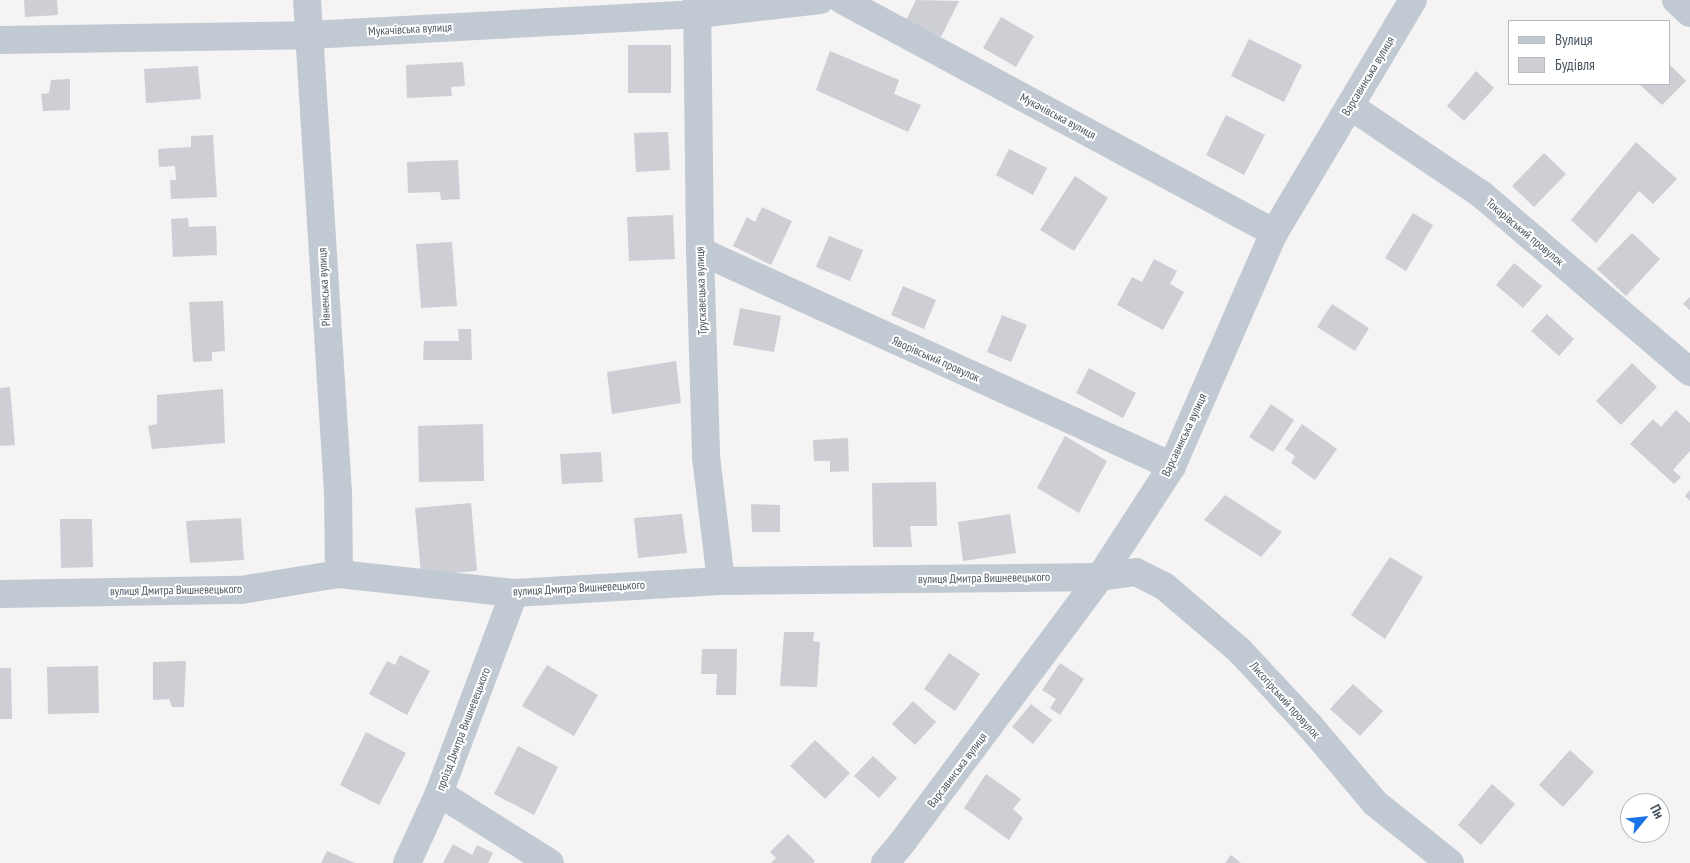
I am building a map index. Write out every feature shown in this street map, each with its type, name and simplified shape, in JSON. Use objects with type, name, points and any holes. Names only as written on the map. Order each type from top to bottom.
[{"type":"street","name":"Рівненська вулиця","points":[[308,0],[338,491],[339,574]]},
{"type":"street","name":"Мукачівська вулиця","points":[[0,40],[310,35],[820,0]]},
{"type":"street","name":"Мукачівська вулиця","points":[[842,0],[1274,233]]},
{"type":"street","name":"Варсавинська вулиця","points":[[884,863],[904,840],[1100,577],[1172,466],[1274,233],[1413,0]]},
{"type":"street","points":[[1676,0],[1690,13]]},
{"type":"street","name":"Трускавецька вулиця","points":[[697,7],[700,252],[706,457],[721,581]]},
{"type":"street","name":"Токарівський провулок","points":[[1350,106],[1481,194],[1690,372]]},
{"type":"street","name":"Яворівський провулок","points":[[700,252],[1172,466]]},
{"type":"street","name":"Лисогірський провулок","points":[[1100,577],[1136,572],[1164,586],[1240,651],[1310,726],[1375,803],[1450,863]]},
{"type":"street","name":"вулиця Дмитра Вишневецького","points":[[0,594],[241,590],[339,574],[514,593],[721,581],[1100,577]]},
{"type":"street","name":"проїзд Дмитра Вишневецького","points":[[407,863],[439,793],[514,593]]},
{"type":"street","points":[[439,793],[550,863]]},
{"type":"building","points":[[24,0],[57,0],[58,15],[25,17]]},
{"type":"building","points":[[916,0],[959,1],[941,37],[906,20]]},
{"type":"building","points":[[1001,17],[1034,36],[1016,67],[983,48]]},
{"type":"building","points":[[1249,39],[1302,65],[1284,102],[1231,76]]},
{"type":"building","points":[[628,45],[671,45],[671,93],[628,93]]},
{"type":"building","points":[[830,51],[899,80],[894,94],[921,105],[908,132],[816,90]]},
{"type":"building","points":[[463,62],[465,86],[451,87],[452,96],[407,98],[406,65]]},
{"type":"building","points":[[1670,65],[1686,81],[1662,105],[1640,85],[1670,85]]},
{"type":"building","points":[[198,66],[201,99],[146,103],[144,69]]},
{"type":"building","points":[[1476,71],[1494,88],[1464,121],[1447,106]]},
{"type":"building","points":[[70,79],[70,110],[43,111],[41,94],[49,93],[51,80]]},
{"type":"building","points":[[1226,115],[1265,135],[1244,175],[1206,155]]},
{"type":"building","points":[[668,132],[670,170],[636,172],[634,133]]},
{"type":"building","points":[[213,135],[217,197],[171,199],[170,180],[176,180],[175,166],[159,167],[158,149],[191,147],[191,136]]},
{"type":"building","points":[[1636,142],[1677,179],[1653,204],[1639,191],[1596,243],[1571,220]]},
{"type":"building","points":[[1009,149],[1047,168],[1033,195],[996,175]]},
{"type":"building","points":[[1544,153],[1566,174],[1534,207],[1512,186]]},
{"type":"building","points":[[458,160],[460,199],[441,200],[440,192],[408,193],[407,162]]},
{"type":"building","points":[[1075,176],[1108,198],[1074,251],[1040,230]]},
{"type":"building","points":[[762,207],[792,221],[771,265],[733,246],[747,217],[755,222]]},
{"type":"building","points":[[1413,213],[1433,225],[1406,271],[1385,258]]},
{"type":"building","points":[[673,215],[675,259],[629,261],[627,217]]},
{"type":"building","points":[[188,218],[189,227],[216,226],[217,255],[173,257],[171,219]]},
{"type":"building","points":[[1632,233],[1660,259],[1626,296],[1597,269]]},
{"type":"building","points":[[829,236],[863,250],[850,281],[816,267]]},
{"type":"building","points":[[452,242],[457,306],[421,308],[416,244]]},
{"type":"building","points":[[1154,259],[1177,271],[1170,284],[1184,292],[1163,330],[1117,305],[1132,277],[1142,282]]},
{"type":"building","points":[[1514,263],[1542,286],[1523,308],[1496,285]]},
{"type":"building","points":[[903,286],[936,300],[924,329],[891,315]]},
{"type":"building","points":[[1690,297],[1690,310],[1683,304]]},
{"type":"building","points":[[223,301],[225,351],[212,352],[212,361],[193,362],[189,302]]},
{"type":"building","points":[[1332,304],[1369,328],[1355,351],[1317,327]]},
{"type":"building","points":[[740,308],[781,316],[774,352],[733,345]]},
{"type":"building","points":[[1547,314],[1574,339],[1559,356],[1531,331]]},
{"type":"building","points":[[1002,315],[1027,325],[1011,362],[987,352]]},
{"type":"building","points":[[458,329],[471,329],[472,360],[423,360],[424,341],[459,341]]},
{"type":"building","points":[[676,361],[681,403],[612,414],[607,372]]},
{"type":"building","points":[[1632,363],[1657,387],[1621,425],[1596,401]]},
{"type":"building","points":[[1089,368],[1136,393],[1123,418],[1076,393]]},
{"type":"building","points":[[10,387],[15,445],[0,446],[0,388]]},
{"type":"building","points":[[223,389],[225,443],[152,449],[148,426],[157,424],[157,395]]},
{"type":"building","points":[[1271,404],[1294,420],[1273,452],[1249,437]]},
{"type":"building","points":[[1676,410],[1690,423],[1690,451],[1673,470],[1681,477],[1674,484],[1630,444],[1653,419],[1661,427]]},
{"type":"building","points":[[483,424],[484,481],[419,482],[418,426]]},
{"type":"building","points":[[1302,424],[1337,449],[1315,480],[1291,463],[1295,456],[1285,449]]},
{"type":"building","points":[[1065,436],[1107,461],[1079,513],[1037,488]]},
{"type":"building","points":[[848,438],[849,471],[830,472],[830,461],[814,461],[813,440]]},
{"type":"building","points":[[601,452],[603,482],[562,484],[560,454]]},
{"type":"building","points":[[936,482],[937,526],[910,526],[912,547],[873,547],[872,483]]},
{"type":"building","points":[[1690,490],[1690,501],[1685,496]]},
{"type":"building","points":[[1225,495],[1282,532],[1261,557],[1204,520]]},
{"type":"building","points":[[471,503],[477,571],[421,575],[415,508]]},
{"type":"building","points":[[751,504],[780,505],[780,532],[752,532]]},
{"type":"building","points":[[682,514],[687,553],[638,558],[634,518]]},
{"type":"building","points":[[1010,514],[1016,553],[963,561],[958,522]]},
{"type":"building","points":[[241,518],[244,560],[190,563],[186,521]]},
{"type":"building","points":[[60,519],[92,519],[93,567],[61,568]]},
{"type":"building","points":[[1390,557],[1423,577],[1385,639],[1351,615]]},
{"type":"building","points":[[784,632],[814,632],[813,641],[820,642],[817,687],[780,686]]},
{"type":"building","points":[[702,649],[737,649],[736,695],[716,695],[717,674],[701,674]]},
{"type":"building","points":[[949,653],[980,674],[955,711],[924,689]]},
{"type":"building","points":[[400,655],[430,671],[407,715],[369,694],[387,661],[395,665]]},
{"type":"building","points":[[186,661],[184,707],[172,707],[169,699],[153,700],[153,662]]},
{"type":"building","points":[[1060,663],[1084,679],[1060,715],[1050,708],[1056,699],[1042,690]]},
{"type":"building","points":[[547,665],[598,695],[574,736],[522,706]]},
{"type":"building","points":[[98,666],[99,713],[48,714],[47,667]]},
{"type":"building","points":[[0,668],[11,668],[12,719],[0,719]]},
{"type":"building","points":[[1353,684],[1383,711],[1360,736],[1330,709]]},
{"type":"building","points":[[913,701],[936,722],[915,745],[892,724]]},
{"type":"building","points":[[1031,704],[1052,720],[1033,744],[1012,727]]},
{"type":"building","points":[[366,732],[406,753],[379,805],[340,785]]},
{"type":"building","points":[[815,740],[850,773],[825,799],[790,766]]},
{"type":"building","points":[[518,746],[558,767],[534,815],[494,794]]},
{"type":"building","points":[[1570,750],[1594,772],[1563,807],[1539,785]]},
{"type":"building","points":[[873,756],[897,778],[879,798],[854,776]]},
{"type":"building","points":[[986,774],[1021,799],[1013,809],[1023,818],[1009,840],[964,808]]},
{"type":"building","points":[[1492,784],[1515,804],[1481,845],[1458,825]]},
{"type":"building","points":[[788,834],[815,861],[813,863],[771,863],[776,858],[770,852]]},
{"type":"building","points":[[453,844],[472,855],[477,845],[493,853],[488,863],[443,863]]},
{"type":"building","points":[[327,851],[355,863],[321,863]]},
{"type":"building","points":[[1231,855],[1241,863],[1225,863]]}]
